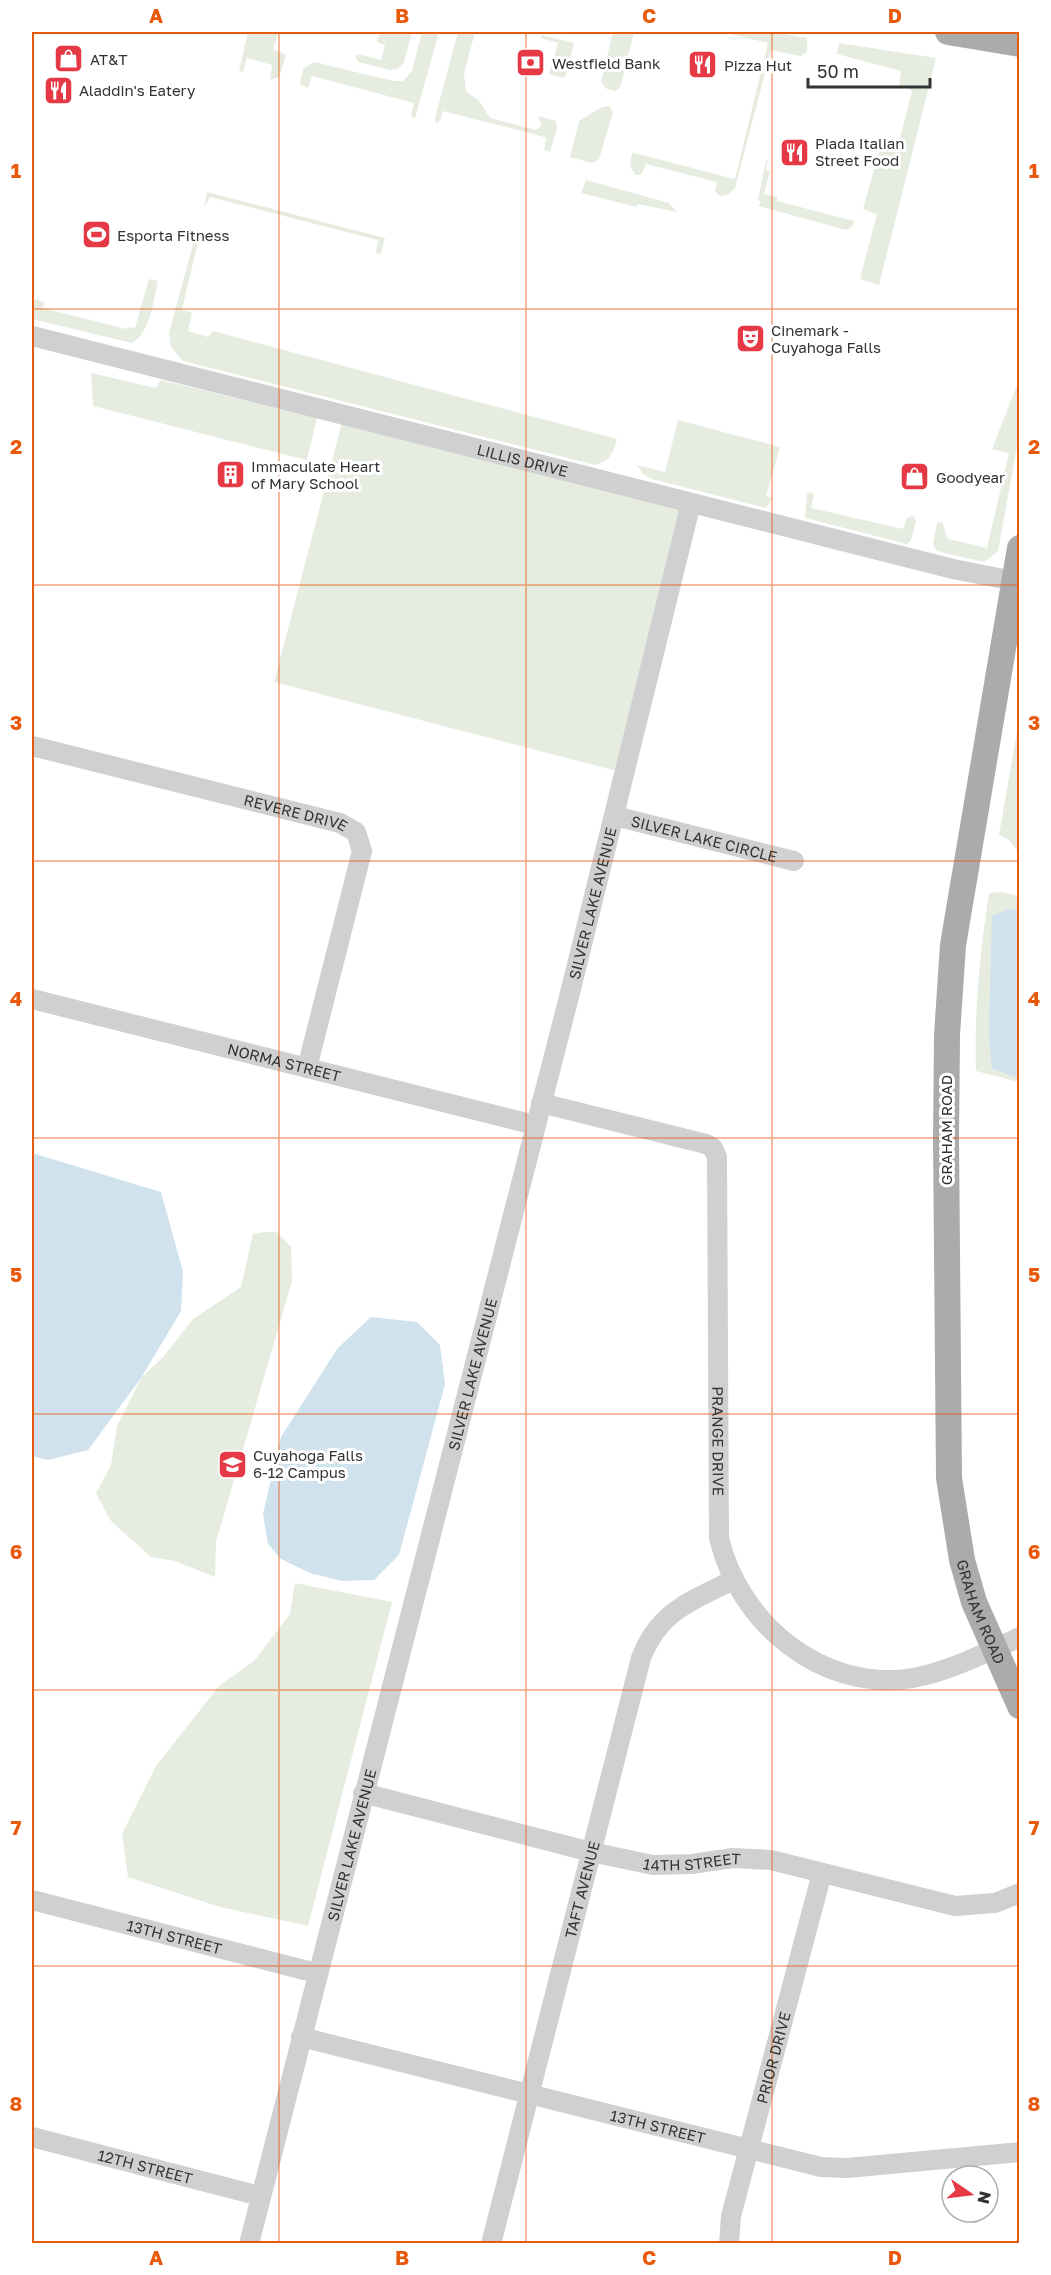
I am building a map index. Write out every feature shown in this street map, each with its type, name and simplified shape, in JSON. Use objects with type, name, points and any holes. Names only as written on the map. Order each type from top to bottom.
[{"type":"main road","points":[[948,32],[1020,44]]},
{"type":"main road","name":"GRAHAM ROAD","points":[[1020,548],[959,895],[951,958],[947,1035],[949,1478],[962,1560],[974,1602],[1020,1706]]},
{"type":"street","name":"LILLIS DRIVE","points":[[32,336],[691,503],[1014,581]]},
{"type":"street","name":"SILVER LAKE AVENUE","points":[[249,2244],[316,1973],[615,816],[691,503]]},
{"type":"street","name":"REVERE DRIVE","points":[[32,746],[340,823],[356,832],[362,851],[307,1068]]},
{"type":"street","name":"SILVER LAKE CIRCLE","points":[[615,816],[794,861]]},
{"type":"street","name":"NORMA STREET","points":[[32,999],[535,1125]]},
{"type":"street","name":"PRANGE DRIVE","points":[[541,1103],[698,1141],[713,1148],[717,1157],[718,1522],[722,1551],[733,1580],[767,1628],[799,1654],[834,1670],[884,1679],[910,1678],[938,1672],[1020,1637]]},
{"type":"street","name":"TAFT AVENUE","points":[[490,2244],[645,1647],[659,1624],[683,1604],[733,1580]]},
{"type":"street","name":"14TH STREET","points":[[363,1793],[591,1852],[666,1866],[746,1857],[771,1860],[955,1906],[995,1903],[1020,1893]]},
{"type":"street","name":"PRIOR DRIVE","points":[[729,2244],[731,2216],[822,1873]]},
{"type":"street","name":"13TH STREET","points":[[32,1900],[316,1973]]},
{"type":"street","name":"13TH STREET","points":[[301,2037],[834,2168],[1020,2152]]},
{"type":"street","name":"12TH STREET","points":[[32,2137],[260,2196]]},
{"type":"shaded area","points":[[248,32],[278,32],[273,50],[286,56],[279,77],[270,80],[272,65],[247,58],[243,72],[239,71]]},
{"type":"shaded area","points":[[380,32],[412,32],[404,62],[398,69],[390,70],[359,62],[355,58],[358,54],[381,60],[385,45],[377,42]]},
{"type":"shaded area","points":[[422,32],[439,32],[415,118],[411,116],[414,103],[312,76],[308,88],[300,84],[303,69],[314,62],[393,81],[403,81],[412,71]]},
{"type":"shaded area","points":[[458,32],[475,32],[464,74],[466,91],[479,101],[490,118],[536,130],[542,126],[538,116],[556,121],[557,128],[550,152],[544,150],[546,138],[541,136],[443,111],[440,121],[436,123],[435,118]]},
{"type":"shaded area","points":[[613,32],[634,32],[620,88],[615,91],[607,89],[601,82]]},
{"type":"shaded area","points":[[722,32],[772,32],[807,38],[807,52],[801,56],[771,50],[735,188],[728,195],[720,196],[715,191],[717,182],[646,164],[641,175],[635,175],[630,166],[634,153],[735,179],[768,43]]},
{"type":"shaded area","points":[[542,35],[574,43],[565,78],[549,74],[558,43],[541,38]]},
{"type":"shaded area","points":[[839,43],[936,58],[879,285],[860,279],[877,214],[863,209],[882,141],[899,143],[912,91],[899,85],[901,71],[837,54]]},
{"type":"shaded area","points":[[609,106],[613,112],[599,159],[592,163],[570,157],[579,121],[602,107]]},
{"type":"shaded area","points":[[768,160],[766,170],[770,171],[764,194],[777,197],[777,201],[854,221],[852,227],[846,230],[759,206],[761,202],[758,200]]},
{"type":"shaded area","points":[[586,180],[669,203],[677,212],[638,204],[636,207],[581,193]]},
{"type":"shaded area","points":[[207,192],[385,238],[381,253],[376,252],[378,240],[210,197],[204,208]]},
{"type":"shaded area","points":[[195,237],[199,238],[182,309],[192,313],[188,331],[208,337],[213,331],[617,439],[612,452],[607,459],[595,465],[183,361],[171,347],[169,333]]},
{"type":"shaded area","points":[[149,279],[158,281],[150,315],[143,331],[132,343],[32,319],[32,298],[44,302],[43,308],[126,329],[135,328]]},
{"type":"shaded area","points":[[91,373],[156,388],[161,380],[317,418],[307,460],[93,406]]},
{"type":"shaded area","points":[[1019,380],[1019,436],[998,551],[984,562],[937,551],[933,544],[937,523],[942,522],[948,539],[987,548],[1009,453],[992,449]]},
{"type":"shaded area","points":[[344,415],[691,503],[625,773],[274,682]]},
{"type":"shaded area","points":[[678,420],[780,447],[766,496],[773,498],[766,508],[652,479],[643,474],[637,465],[665,472]]},
{"type":"shaded area","points":[[811,492],[814,495],[811,508],[903,529],[907,518],[913,516],[916,521],[911,540],[907,544],[805,518],[807,494]]},
{"type":"shaded area","points":[[1019,720],[1019,853],[1009,840],[999,835]]},
{"type":"shaded area","points":[[1002,892],[1019,896],[1019,1082],[976,1071],[980,959],[989,893]]},
{"type":"shaded area","points":[[277,1232],[291,1247],[292,1281],[216,1542],[215,1577],[175,1561],[151,1557],[110,1520],[96,1493],[111,1465],[117,1426],[141,1378],[164,1356],[193,1319],[241,1287],[253,1234]]},
{"type":"shaded area","points":[[295,1583],[392,1602],[308,1926],[220,1907],[128,1877],[122,1834],[156,1766],[219,1686],[254,1661],[290,1614]]},
{"type":"water","points":[[1009,909],[1019,911],[1019,1078],[992,1069],[989,1034],[992,916]]},
{"type":"water","points":[[32,1153],[161,1192],[183,1272],[181,1311],[141,1378],[88,1450],[48,1460],[32,1456]]},
{"type":"water","points":[[371,1317],[417,1322],[440,1345],[445,1384],[399,1555],[374,1580],[342,1581],[310,1573],[281,1559],[268,1544],[263,1514],[281,1437],[337,1349]]},
{"type":"place","name":"AT&T","points":[[69,59]]},
{"type":"place","name":"Westfield Bank","points":[[531,63]]},
{"type":"place","name":"Pizza Hut","points":[[703,65]]},
{"type":"place","name":"Aladdin's Eatery","points":[[58,90]]},
{"type":"place","name":"Piada Italian Street Food","points":[[794,152]]},
{"type":"place","name":"Esporta Fitness","points":[[96,235]]},
{"type":"place","name":"Cinemark - Cuyahoga Falls","points":[[750,339]]},
{"type":"place","name":"Immaculate Heart of Mary School","points":[[230,475]]},
{"type":"place","name":"Goodyear","points":[[915,477]]},
{"type":"place","name":"Cuyahoga Falls 6-12 Campus","points":[[232,1464]]}]
